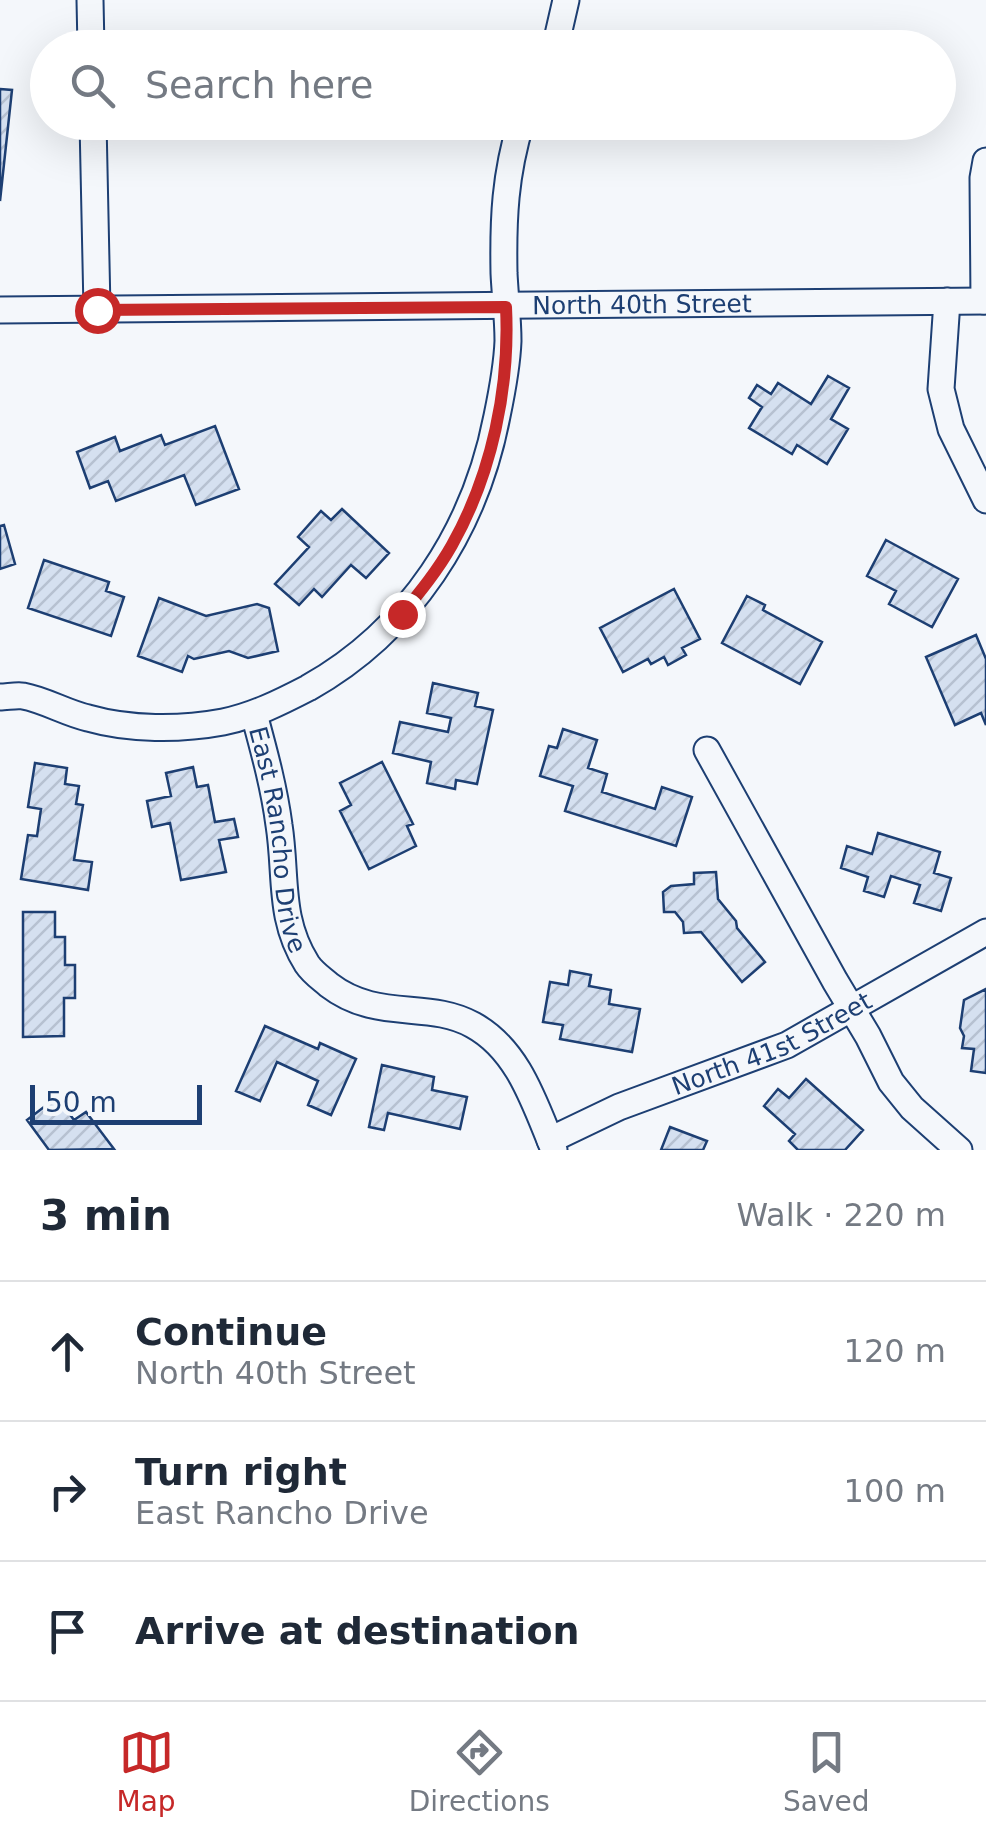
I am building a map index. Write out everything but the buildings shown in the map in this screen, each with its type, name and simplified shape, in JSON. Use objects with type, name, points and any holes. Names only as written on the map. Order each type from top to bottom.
[{"type":"street","points":[[90,0],[91,30]]},
{"type":"street","points":[[559,30],[566,0]]},
{"type":"street","points":[[93,140],[97,310]]},
{"type":"street","name":"East Rancho Drive","points":[[516,140],[504,200],[508,341],[502,390],[484,470],[452,544],[402,614],[366,649],[326,677],[254,714],[280,830],[285,912],[295,944],[310,970],[342,995],[378,1008],[446,1015],[474,1025],[500,1047],[523,1076],[552,1145]]},
{"type":"street","points":[[985,300],[986,161]]},
{"type":"street","name":"North 40th Street","points":[[0,310],[985,300]]},
{"type":"street","points":[[947,301],[942,389],[951,430],[986,500]]},
{"type":"street","points":[[0,697],[22,696],[118,726],[191,725],[254,714]]},
{"type":"street","points":[[707,750],[891,1082],[912,1108],[959,1150]]},
{"type":"street","name":"North 41st Street","points":[[552,1145],[619,1107],[787,1045],[986,932]]},
{"type":"route","points":[[97,310],[506,307],[508,341],[502,390],[484,470],[452,544],[402,614]]}]
